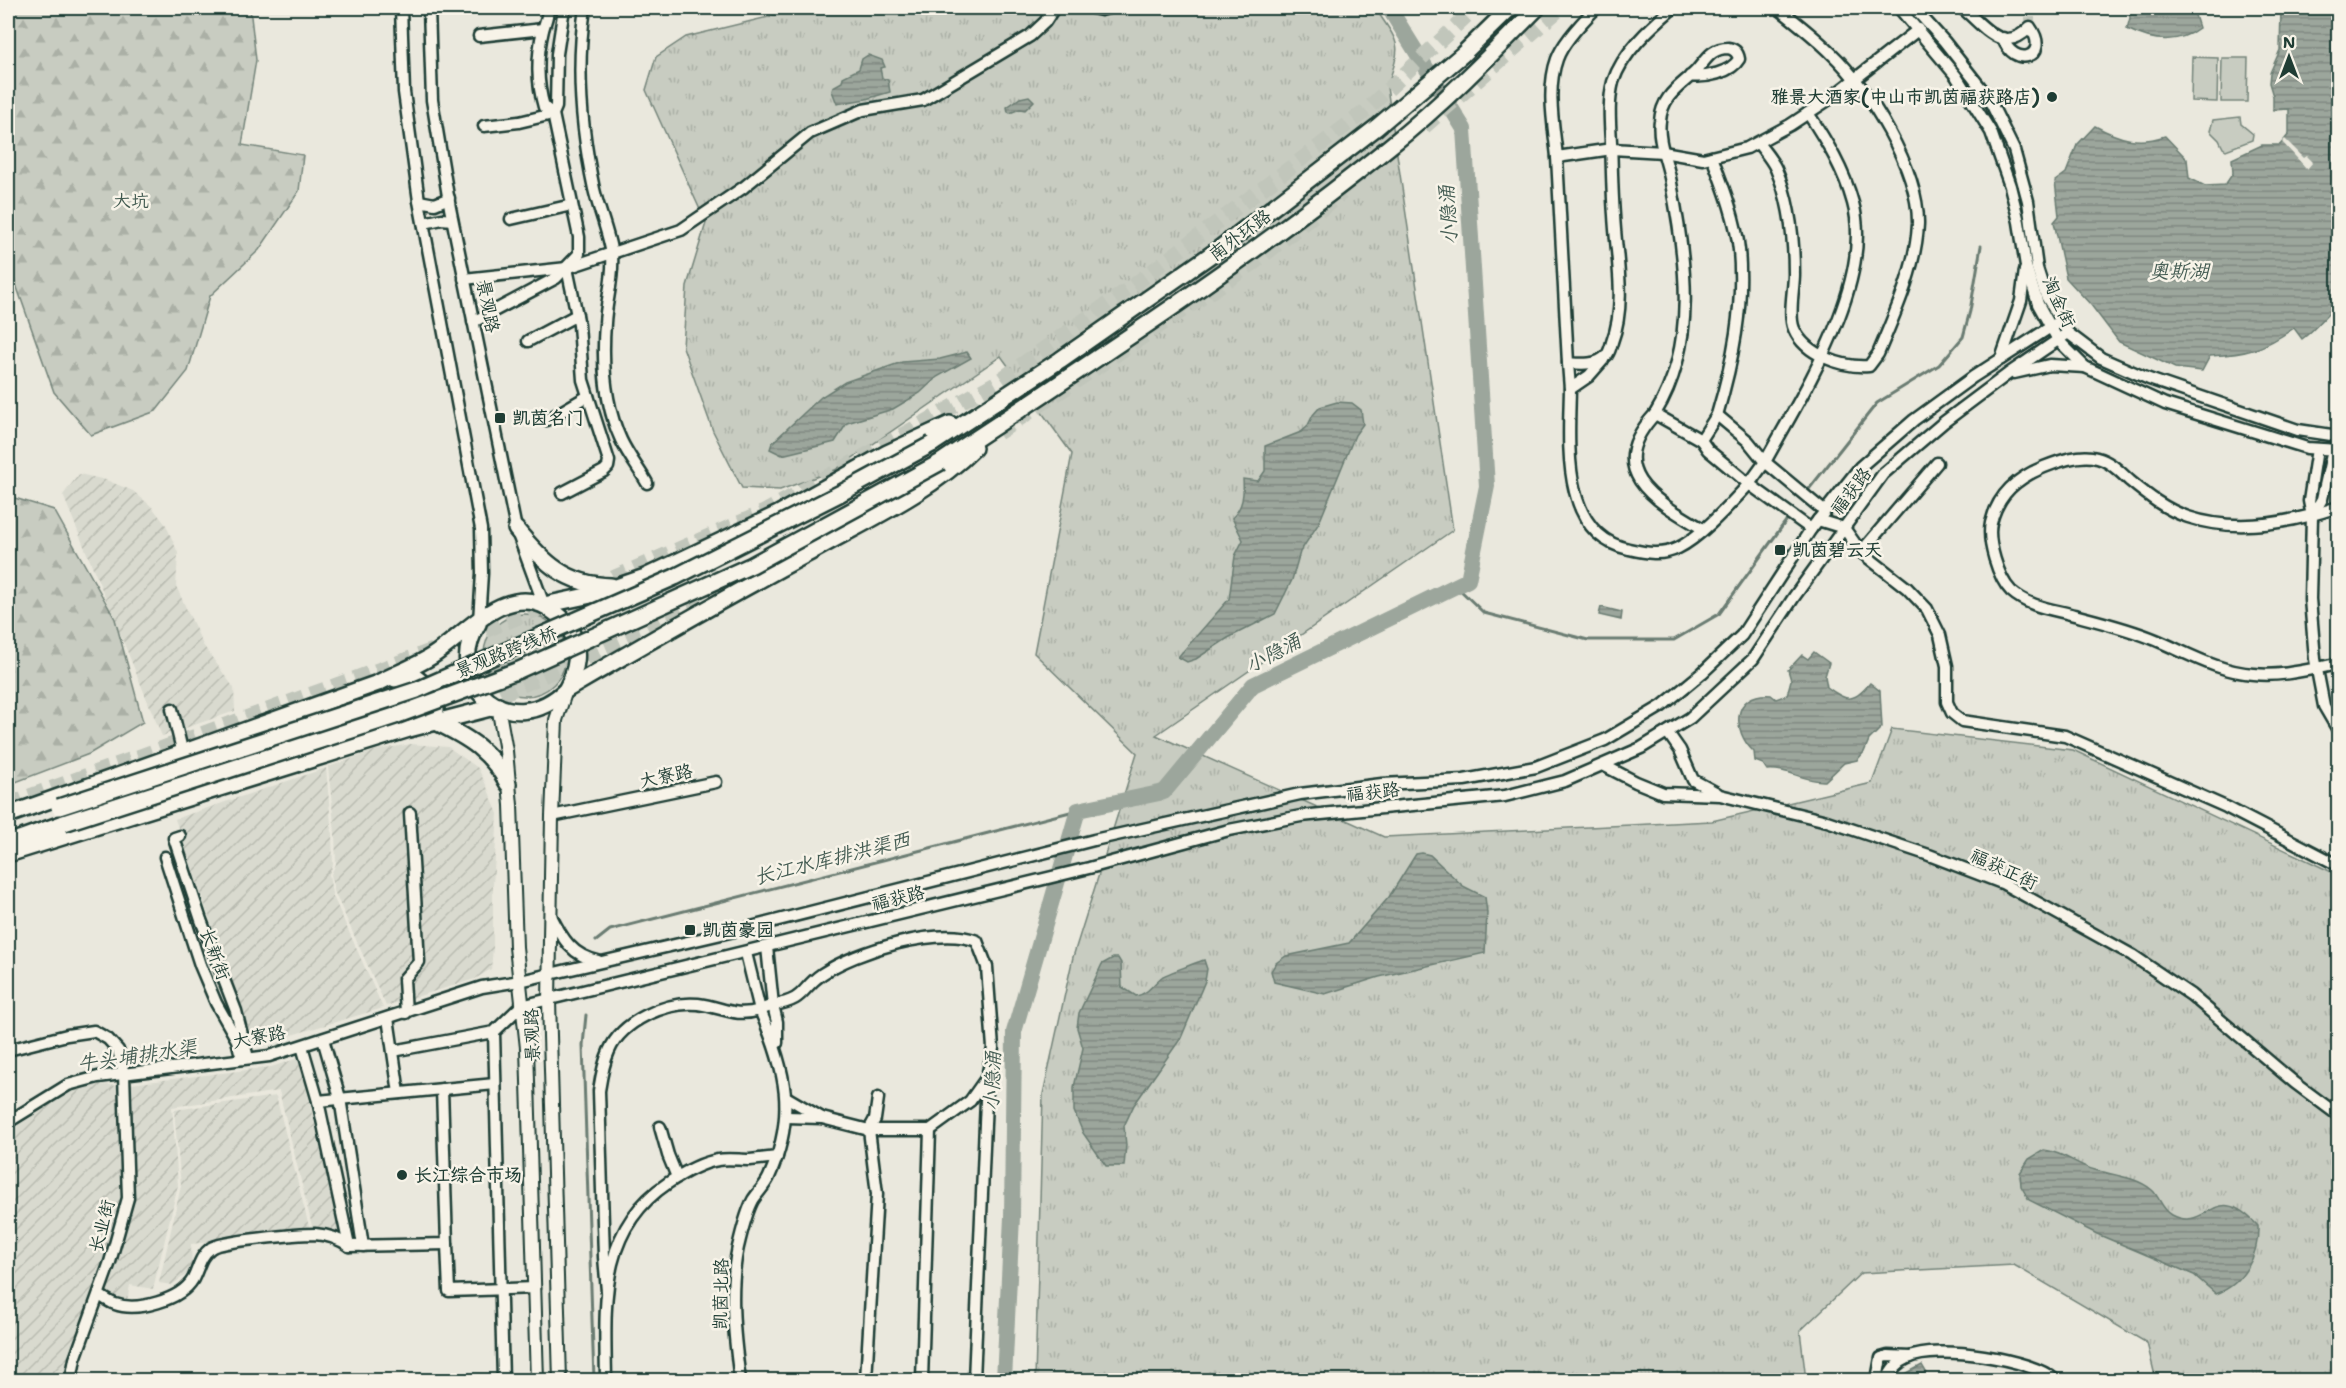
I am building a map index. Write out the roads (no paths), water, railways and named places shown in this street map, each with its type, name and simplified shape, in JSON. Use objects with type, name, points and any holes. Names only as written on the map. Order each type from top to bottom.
[{"type":"highway","name":"南外环路","points":[[932,444],[1219,249],[1377,126],[1463,54],[1510,8]]},
{"type":"highway","name":"南外环路","points":[[941,462],[1226,271],[1390,147],[1474,73],[1537,8]]},
{"type":"highway","points":[[544,605],[596,594],[645,577],[778,514],[908,442],[986,409]]},
{"type":"highway","points":[[8,854],[474,710],[498,706],[518,711],[543,708],[566,690],[687,619],[910,496],[955,466],[995,426]]},
{"type":"highway","name":"景观路跨线桥","points":[[8,824],[417,690],[675,577],[902,462],[932,444]]},
{"type":"highway","name":"景观路跨线桥","points":[[8,843],[395,716],[519,670],[752,565],[941,462]]},
{"type":"highway","points":[[516,529],[538,555],[572,578],[596,585],[620,586]]},
{"type":"highway","points":[[8,815],[378,683],[431,657],[493,609],[509,603],[527,601],[544,605],[558,614],[569,627],[576,642],[578,659],[574,675],[566,690]]},
{"type":"highway","points":[[479,621],[471,635],[467,652],[468,668],[479,690],[498,706]]},
{"type":"highway","points":[[378,683],[403,677],[415,677],[435,693],[436,710],[428,718],[409,729]]},
{"type":"highway","points":[[436,722],[474,743],[499,766],[508,784]]},
{"type":"main road","name":"景观路","points":[[561,1380],[549,1001],[556,720],[566,690]]},
{"type":"main road","name":"景观路","points":[[498,706],[506,751],[511,805],[516,947],[527,1048],[537,1380]]},
{"type":"street","points":[[401,8],[404,92],[419,201],[481,529],[479,621]]},
{"type":"street","name":"景观路","points":[[429,8],[432,100],[452,220],[516,529],[544,605]]},
{"type":"street","points":[[548,8],[538,69],[541,95],[546,111],[553,114]]},
{"type":"street","points":[[473,322],[556,278],[576,259],[580,248],[553,114],[556,107],[556,54],[564,8]]},
{"type":"street","points":[[585,8],[580,40],[581,111],[594,189],[612,254],[611,289],[605,321],[603,373],[610,408],[621,440],[647,483]]},
{"type":"street","points":[[464,279],[567,268],[681,230],[744,188],[810,133],[863,110],[923,100],[1030,36],[1045,22],[1054,8]]},
{"type":"street","points":[[1092,8],[1101,10],[1108,8]]},
{"type":"street","points":[[1596,8],[1578,27],[1557,59],[1552,86],[1570,389],[1569,441],[1574,489],[1586,519],[1599,536],[1623,548],[1665,553],[1680,547],[1703,529],[1749,484],[1765,462],[1822,356],[1845,301],[1854,267],[1858,233],[1854,203],[1834,152],[1808,113]]},
{"type":"street","points":[[1570,389],[1588,376],[1607,355],[1615,334],[1619,310],[1620,281],[1614,217],[1610,111],[1613,83],[1621,64],[1673,8]]},
{"type":"street","points":[[1758,142],[1776,168],[1791,229],[1794,272],[1791,319],[1794,331],[1822,356],[1852,367],[1869,366],[1878,354],[1913,258],[1918,223],[1915,193],[1905,164],[1872,104],[1832,53],[1778,8]]},
{"type":"street","name":"淘金街","points":[[1899,8],[1919,29],[1956,76],[1991,132],[2010,186],[2026,266],[2038,304],[2056,324],[2101,358],[2149,380],[2234,410],[2298,429],[2338,436]]},
{"type":"street","points":[[1914,8],[1944,41],[1988,97],[2014,150],[2028,201],[2037,268],[2056,324]]},
{"type":"street","points":[[1962,8],[1974,12],[1980,27],[1994,37],[2002,38]]},
{"type":"street","points":[[479,36],[543,29]]},
{"type":"street","points":[[1557,157],[1612,149],[1663,152],[1702,159],[1748,148],[1808,113],[1919,29]]},
{"type":"street","points":[[1690,76],[1673,89],[1665,102],[1659,121],[1663,152],[1669,170],[1683,247],[1684,307],[1680,346],[1674,377],[1655,414],[1641,429],[1634,445],[1632,462],[1638,478],[1656,498],[1703,529]]},
{"type":"street","points":[[484,126],[519,122],[553,114]]},
{"type":"street","points":[[1701,440],[1717,415],[1734,350],[1740,285],[1739,248],[1712,157]]},
{"type":"street","points":[[419,201],[435,204],[448,198]]},
{"type":"street","points":[[511,219],[572,206]]},
{"type":"street","points":[[424,223],[434,220],[452,220]]},
{"type":"street","points":[[2001,359],[2021,301],[2026,266]]},
{"type":"street","points":[[562,493],[586,481],[608,466],[609,461],[583,380],[577,315],[567,268]]},
{"type":"street","points":[[528,341],[577,315]]},
{"type":"street","name":"淘金街","points":[[2056,324],[2058,340],[2085,367],[2165,404],[2264,436],[2307,448],[2328,450]]},
{"type":"street","name":"福获路","points":[[520,981],[743,929],[1094,840],[1300,794],[1382,784],[1464,780],[1536,767],[1605,740],[1662,706],[1702,673],[1742,635],[1811,529],[1860,467],[1914,420],[2001,359],[2056,324]]},
{"type":"street","name":"福获路","points":[[521,1006],[1089,868],[1229,830],[1301,816],[1505,796],[1565,781],[1603,765],[1668,733],[1690,718],[1753,658],[1883,474],[1944,422],[2068,333]]},
{"type":"street","points":[[1568,363],[1584,364],[1598,361],[1607,355]]},
{"type":"street","points":[[2008,374],[2050,365],[2085,367]]},
{"type":"street","points":[[547,420],[588,396]]},
{"type":"street","points":[[1655,414],[1701,440],[1708,450],[1749,484],[1811,529]]},
{"type":"street","points":[[1717,415],[1748,441],[1765,462],[1821,516],[1844,528],[1861,552],[1907,588],[1927,609],[1940,635],[1947,666],[1947,702],[1952,713],[1962,722],[2065,736],[2226,807],[2338,866]]},
{"type":"street","points":[[2312,516],[2322,499],[2328,450],[2326,435]]},
{"type":"street","points":[[2328,450],[2309,501],[2312,516],[2310,598],[2316,668],[2324,706],[2338,730]]},
{"type":"street","points":[[2338,507],[2312,516],[2257,524],[2224,525],[2186,516],[2161,504],[2114,467],[2097,458],[2081,456],[2042,468],[2006,491],[1995,508],[1990,527],[1991,549],[1999,570],[2009,589],[2025,602],[2128,629],[2219,667],[2252,674],[2298,673],[2338,664]]},
{"type":"street","points":[[1861,552],[1936,463]]},
{"type":"street","points":[[172,709],[183,754]]},
{"type":"street","points":[[1668,733],[1680,750],[1693,780],[1720,795]]},
{"type":"street","name":"福获正街","points":[[1603,765],[1663,793],[1720,795],[1827,821],[1929,855],[2002,883],[2132,955],[2191,995],[2295,1083],[2338,1115]]},
{"type":"street","name":"大寮路","points":[[552,816],[716,782]]},
{"type":"street","points":[[406,1013],[404,979],[419,962],[410,813]]},
{"type":"street","points":[[180,836],[174,838],[201,920],[236,1011],[245,1058]]},
{"type":"street","name":"长新街","points":[[165,857],[200,965],[216,1003],[245,1058]]},
{"type":"street","points":[[551,916],[563,940],[578,955],[601,961]]},
{"type":"street","points":[[606,1380],[607,1291],[599,1091],[609,1049],[621,1033],[637,1020],[655,1011],[696,1004],[746,1014],[773,1005],[788,1003],[802,994],[819,975],[843,961],[931,936],[963,936],[977,941],[987,967],[993,1048],[987,1077],[974,1380]]},
{"type":"street","points":[[767,947],[777,1022],[777,1049]]},
{"type":"street","points":[[746,952],[760,1010],[777,1049]]},
{"type":"street","name":"大寮路","points":[[8,1122],[68,1085],[123,1071],[269,1056],[482,987],[520,981]]},
{"type":"street","points":[[393,1051],[494,1032],[521,1006]]},
{"type":"street","points":[[388,1018],[399,1093]]},
{"type":"street","points":[[8,1050],[67,1035],[94,1031],[108,1039],[118,1050],[123,1071]]},
{"type":"street","points":[[494,1032],[503,1380]]},
{"type":"street","points":[[323,1039],[340,1098],[363,1246]]},
{"type":"street","points":[[302,1046],[318,1101],[349,1246]]},
{"type":"street","name":"凯茵北路","points":[[740,1380],[733,1289],[739,1240],[752,1201],[768,1180],[777,1157],[786,1118],[786,1097],[777,1049]]},
{"type":"street","name":"长业街","points":[[71,1380],[75,1359],[111,1262],[128,1198],[123,1071]]},
{"type":"street","points":[[786,1118],[822,1118],[869,1130],[930,1130],[970,1101],[987,1077]]},
{"type":"street","points":[[318,1101],[495,1084]]},
{"type":"street","points":[[442,1089],[449,1291],[535,1288]]},
{"type":"street","points":[[786,1097],[822,1118]]},
{"type":"street","points":[[866,1380],[877,1194],[869,1130],[874,1119],[878,1098]]},
{"type":"street","points":[[660,1127],[677,1177]]},
{"type":"street","points":[[922,1380],[930,1130]]},
{"type":"street","points":[[607,1291],[615,1247],[624,1228],[641,1206],[659,1189],[694,1167],[718,1160],[777,1157]]},
{"type":"street","points":[[99,1295],[116,1305],[143,1307],[172,1297],[192,1281],[201,1258],[213,1246],[314,1234],[339,1239],[349,1246],[447,1244]]},
{"type":"street","points":[[1886,1380],[1893,1367],[1910,1357],[1936,1353],[2009,1360],[2047,1374],[2055,1380]]},
{"type":"water","points":[[2129,8],[2197,8],[2194,12],[2199,28],[2173,39],[2145,36],[2127,29],[2130,18]]},
{"type":"water","name":"奥斯湖","points":[[2281,8],[2338,8],[2338,304],[2302,339],[2294,328],[2263,346],[2245,352],[2210,356],[2202,371],[2175,368],[2119,342],[2091,305],[2066,278],[2054,222],[2059,216],[2055,181],[2066,173],[2077,145],[2095,126],[2129,139],[2146,140],[2165,136],[2187,159],[2189,178],[2205,186],[2225,185],[2233,173],[2232,159],[2262,145],[2280,145],[2289,134],[2289,109],[2273,110],[2273,96],[2269,83],[2270,73],[2280,50]]},
{"type":"water","points":[[868,55],[882,60],[885,67],[880,68],[882,78],[888,80],[890,92],[837,104],[832,91],[833,87],[842,82],[843,77],[859,69],[862,59]]},
{"type":"water","points":[[1029,96],[1034,101],[1025,110],[1008,112],[1007,107],[1020,98]]},
{"type":"water","points":[[967,352],[971,358],[937,377],[920,393],[893,409],[847,423],[835,442],[782,455],[770,449],[772,443],[821,397],[845,382],[902,362],[940,359]]},
{"type":"water","points":[[1337,402],[1352,403],[1361,410],[1363,424],[1355,435],[1319,523],[1300,552],[1292,580],[1275,614],[1228,638],[1196,659],[1187,662],[1178,657],[1229,599],[1235,556],[1243,540],[1232,518],[1242,500],[1243,479],[1258,481],[1265,471],[1265,446],[1301,432],[1320,407]]},
{"type":"water","points":[[1601,607],[1622,612],[1621,620],[1599,615]]},
{"type":"water","points":[[1814,652],[1829,663],[1825,676],[1827,687],[1839,695],[1854,697],[1870,683],[1880,691],[1882,727],[1869,740],[1864,752],[1857,760],[1844,763],[1825,781],[1817,781],[1782,771],[1767,770],[1763,764],[1755,761],[1754,752],[1741,734],[1739,724],[1742,706],[1749,700],[1758,696],[1771,695],[1776,699],[1787,695],[1791,680],[1788,670],[1802,655],[1808,659]]},
{"type":"water","points":[[1416,854],[1430,855],[1463,886],[1485,897],[1487,913],[1485,953],[1379,977],[1325,994],[1274,982],[1271,971],[1276,963],[1286,956],[1349,943],[1389,897]]},
{"type":"water","points":[[1118,958],[1121,963],[1122,987],[1136,996],[1148,991],[1163,976],[1190,965],[1204,960],[1207,969],[1205,981],[1181,1038],[1134,1105],[1124,1126],[1126,1145],[1124,1166],[1106,1166],[1083,1133],[1074,1111],[1074,1087],[1083,1048],[1077,1028],[1079,1013],[1102,964]]},
{"type":"water","points":[[2044,1150],[2059,1154],[2088,1168],[2139,1182],[2152,1190],[2168,1212],[2184,1219],[2194,1218],[2221,1206],[2231,1206],[2243,1212],[2258,1226],[2253,1258],[2235,1283],[2216,1294],[2194,1275],[2097,1234],[2029,1200],[2021,1186],[2020,1173],[2029,1159]]},
{"type":"water","points":[[1922,1365],[1926,1372],[1908,1380],[1905,1374]]},
{"type":"waterway","name":"小隐涌","points":[[1004,1380],[1012,1217],[1014,1032],[1078,810],[1164,792],[1253,685],[1468,580],[1487,486],[1464,129],[1389,8]]},
{"type":"waterway","points":[[1809,489],[1877,403],[1939,365],[1963,337],[1970,311],[1981,246]]},
{"type":"waterway","points":[[1457,587],[1484,613],[1588,640],[1674,640],[1719,614],[1786,521]]},
{"type":"waterway","name":"长江水库排洪渠西","points":[[596,941],[610,930],[1078,810]]},
{"type":"waterway","name":"长江水库排洪渠西","points":[[586,1015],[583,1045],[594,1380]]},
{"type":"waterway","name":"牛头埔排水渠","points":[[18,1109],[33,1101]]},
{"type":"tunnel","points":[[592,587],[764,512],[997,382],[1127,290],[1363,113],[1475,8]]},
{"type":"tunnel","points":[[1424,127],[1561,8]]},
{"type":"tunnel","points":[[2030,8],[2030,27]]},
{"type":"tunnel","points":[[998,433],[1254,263],[1342,193]]},
{"type":"tunnel","points":[[480,704],[642,632],[878,506],[911,486]]},
{"type":"tunnel","points":[[464,639],[554,603]]},
{"type":"tunnel","points":[[8,804],[436,649]]},
{"type":"place","name":"雅景大酒家(中山市凯茵福获路店)","points":[[2052,97]]},
{"type":"place","name":"凯茵名门","points":[[500,418]]},
{"type":"place","name":"凯茵碧云天","points":[[1780,550]]},
{"type":"place","name":"凯茵豪园","points":[[690,930]]},
{"type":"place","name":"长江综合市场","points":[[402,1175]]},
{"type":"park label","name":"大坑","points":[[131,201]]}]
